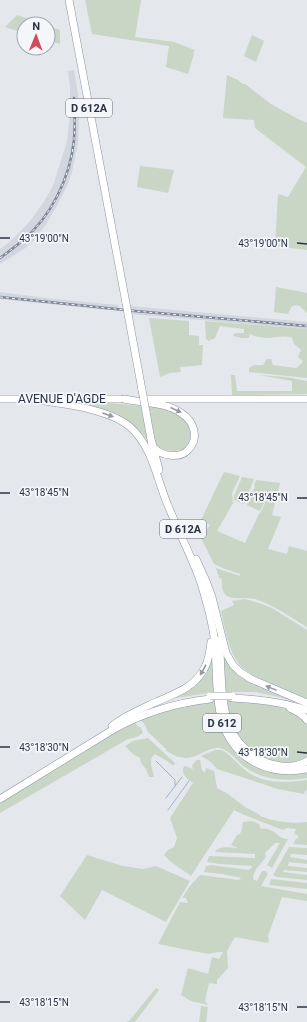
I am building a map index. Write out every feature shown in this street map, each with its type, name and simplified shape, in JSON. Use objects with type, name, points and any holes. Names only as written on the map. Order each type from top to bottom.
[{"type":"highway","name":"D 612A","points":[[69,0],[159,480],[168,507],[189,553],[226,653],[233,664],[240,672],[250,679],[307,703]]},
{"type":"highway","points":[[29,399],[74,406],[121,420],[139,436],[146,446],[159,480]]},
{"type":"highway","points":[[124,399],[172,408],[182,413],[193,427],[195,433],[193,443],[188,451],[179,455],[170,455],[161,453],[153,445]]},
{"type":"highway","name":"D 612A","points":[[153,445],[164,487],[206,581],[213,617],[220,642],[224,704],[226,716],[232,733],[242,746],[249,752],[272,764],[289,766],[298,765],[307,761]]},
{"type":"highway","name":"D 612","points":[[0,798],[112,726],[191,685],[205,669],[209,655],[213,617]]},
{"type":"highway","name":"D 612","points":[[213,617],[218,705],[220,718],[227,735],[239,751],[261,766],[291,772],[307,769]]},
{"type":"highway","name":"D 612","points":[[141,712],[172,702],[232,697],[270,699],[307,709]]},
{"type":"highway","name":"D 612","points":[[232,697],[263,700],[307,709]]},
{"type":"highway","points":[[263,700],[294,710],[307,720]]},
{"type":"highway","name":"D 612","points":[[0,798],[114,729],[128,718]]},
{"type":"main road","name":"AVENUE D'AGDE","points":[[0,399],[307,399]]},
{"type":"shaded area","points":[[74,70],[78,94],[78,143],[68,184],[45,226],[32,242],[24,249],[0,264],[0,249],[17,235],[30,221],[53,186],[67,141],[70,115],[70,88],[68,71]]},
{"type":"shaded area","points":[[0,292],[118,305],[119,311],[0,299]]},
{"type":"shaded area","points":[[130,306],[307,322],[307,329],[131,314]]},
{"type":"green space","points":[[85,0],[141,0],[135,37],[174,42],[195,50],[188,74],[166,67],[169,46],[92,34]]},
{"type":"green space","points":[[16,16],[16,30],[5,27]]},
{"type":"green space","points":[[56,29],[60,30],[60,44],[56,43]]},
{"type":"green space","points":[[252,35],[264,41],[256,62],[244,56]]},
{"type":"green space","points":[[227,75],[245,84],[271,104],[307,123],[307,250],[275,246],[278,194],[288,197],[306,167],[255,128],[254,120],[223,118]]},
{"type":"green space","points":[[140,166],[174,170],[168,193],[137,187]]},
{"type":"green space","points":[[276,287],[307,293],[307,313],[300,306],[295,305],[291,307],[288,314],[274,312]]},
{"type":"green space","points":[[149,318],[189,321],[189,335],[199,336],[199,345],[203,345],[202,365],[180,367],[181,372],[170,373],[160,377]]},
{"type":"green space","points":[[205,321],[307,329],[307,378],[249,372],[249,368],[254,365],[263,365],[267,359],[271,359],[273,365],[296,368],[303,361],[298,357],[301,350],[294,344],[292,338],[283,336],[264,338],[250,334],[249,338],[242,338],[233,336],[235,333],[244,333],[244,329],[220,326],[215,338],[209,341],[206,339]]},
{"type":"green space","points":[[231,375],[235,375],[237,391],[292,391],[292,381],[259,375],[286,377],[307,381],[307,394],[232,395]]},
{"type":"green space","points":[[79,402],[98,402],[141,406],[148,440],[132,424],[115,414]]},
{"type":"green space","points":[[148,406],[173,411],[186,421],[191,437],[186,447],[177,451],[169,451],[159,448],[156,443]]},
{"type":"green space","points":[[224,472],[240,476],[232,493],[233,503],[217,531],[245,543],[273,486],[260,511],[247,505],[256,480],[280,483],[272,515],[281,517],[268,549],[287,554],[289,546],[307,551],[307,627],[275,608],[255,599],[230,597],[224,592],[222,579],[219,578],[216,568],[240,576],[240,574],[214,564],[201,538],[210,525],[201,520]]},
{"type":"green space","points":[[242,477],[254,479],[244,504],[234,500],[234,496]]},
{"type":"green space","points":[[245,599],[272,608],[307,630],[307,699],[270,684],[251,674],[239,664],[235,658],[227,639],[221,611],[234,605],[232,601]]},
{"type":"green space","points":[[223,652],[232,668],[247,681],[266,691],[305,705],[284,698],[255,692],[225,692]]},
{"type":"green space","points":[[213,653],[215,692],[170,699],[194,687],[206,674]]},
{"type":"green space","points":[[212,701],[215,702],[217,715],[227,740],[231,746],[254,766],[268,772],[275,773],[307,773],[307,778],[289,780],[263,776],[247,769],[228,752],[219,748],[210,749],[195,756],[186,758],[178,757],[165,750],[167,750],[148,732],[145,725],[139,718],[157,711]]},
{"type":"green space","points":[[226,701],[270,704],[290,711],[299,717],[307,724],[307,756],[298,761],[283,763],[256,753],[243,742],[238,735],[229,715]]},
{"type":"green space","points":[[135,720],[137,726],[140,727],[143,732],[140,735],[128,739],[0,813],[0,801]]},
{"type":"green space","points":[[148,738],[175,763],[173,766],[155,754],[151,759],[154,777],[149,777],[146,769],[141,763],[140,758],[133,754],[125,746],[133,741]]},
{"type":"green space","points":[[216,750],[225,752],[249,773],[256,777],[277,782],[307,780],[307,790],[304,794],[278,789],[217,769],[210,761],[201,756]]},
{"type":"green space","points":[[197,760],[200,760],[202,770],[205,773],[206,768],[214,771],[217,788],[260,816],[283,822],[307,822],[307,845],[293,844],[296,839],[299,838],[294,834],[296,829],[287,828],[283,830],[234,810],[191,876],[171,862],[164,855],[168,850],[174,847],[177,838],[170,818],[193,783],[184,775],[183,768],[185,766],[193,769],[192,765]]},
{"type":"green space","points":[[252,821],[259,824],[261,829],[268,829],[284,839],[288,839],[272,868],[267,865],[280,843],[275,843],[265,853],[266,857],[256,870],[253,879],[257,881],[262,871],[266,871],[268,874],[261,886],[307,894],[307,901],[282,897],[268,936],[269,941],[267,943],[235,937],[227,951],[228,968],[217,980],[217,984],[209,983],[205,1001],[208,1005],[191,1001],[181,995],[188,968],[208,974],[212,957],[219,959],[223,952],[208,954],[158,944],[180,902],[188,903],[186,898],[182,898],[200,875],[239,880],[241,878],[204,872],[206,866],[211,865],[249,870],[253,866],[207,862],[209,856],[255,858],[255,854],[215,852],[220,848],[238,848],[231,845],[237,835],[240,834],[243,822]]},
{"type":"green space","points":[[289,847],[307,848],[307,855],[291,854],[290,857],[307,860],[307,864],[289,862],[288,866],[307,868],[307,872],[284,870],[283,872],[307,875],[307,880],[277,877],[273,875]]},
{"type":"green space","points":[[87,855],[123,866],[143,869],[156,866],[190,881],[166,922],[102,890],[85,920],[60,896]]},
{"type":"green space","points":[[271,879],[307,883],[307,889],[269,885]]},
{"type":"green space","points":[[156,988],[159,990],[135,1022],[126,1022],[129,1021]]},
{"type":"green space","points":[[201,1006],[208,1007],[206,1022],[199,1022]]},
{"type":"waterway","points":[[156,761],[175,780],[175,785]]},
{"type":"waterway","points":[[166,798],[182,777]]},
{"type":"waterway","points":[[168,810],[189,781]]},
{"type":"railway","points":[[0,258],[32,231],[50,209],[57,196],[72,154],[75,130],[74,98]]},
{"type":"railway","points":[[0,297],[135,311],[307,326]]}]
